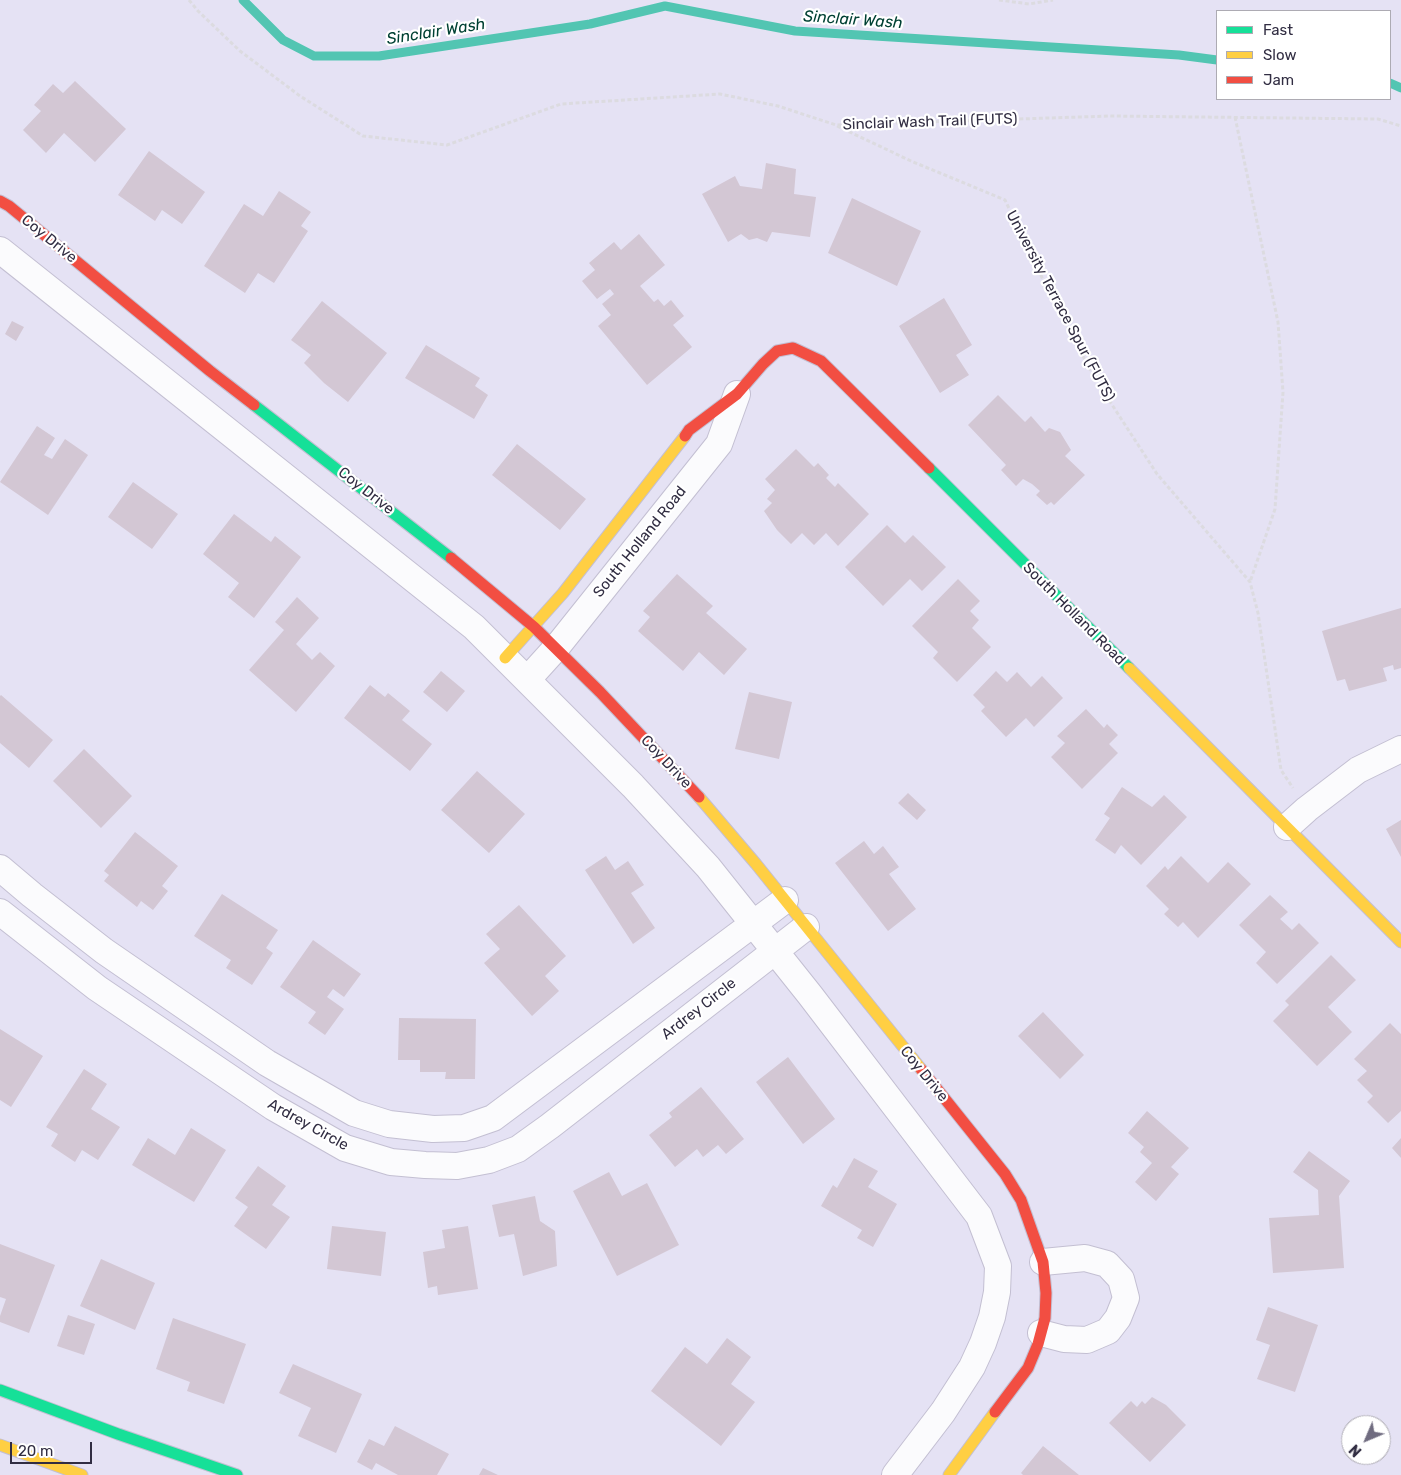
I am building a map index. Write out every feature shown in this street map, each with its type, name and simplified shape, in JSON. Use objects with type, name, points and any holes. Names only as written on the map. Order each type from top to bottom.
[{"type":"street","name":"Coy Drive","points":[[0,201],[9,206],[218,377],[422,534],[534,627],[556,648],[700,798],[785,900],[1005,1174],[1021,1200],[1043,1262],[1046,1293],[1044,1318],[1038,1344],[1028,1368],[949,1475]]},
{"type":"street","points":[[0,250],[474,627],[633,786],[690,846],[816,1003],[979,1216],[998,1266],[998,1292],[992,1317],[972,1367],[943,1412],[895,1475]]},
{"type":"street","name":"South Holland Road","points":[[505,658],[563,593],[689,430],[737,394],[777,351],[793,348],[821,361],[870,408],[1401,942]]},
{"type":"street","name":"South Holland Road","points":[[527,680],[556,648],[719,444],[737,394]]},
{"type":"street","points":[[1287,827],[1307,809],[1358,770],[1401,749]]},
{"type":"street","points":[[0,868],[104,950],[267,1063],[354,1112],[389,1124],[433,1129],[464,1128],[494,1118],[785,900]]},
{"type":"street","name":"Ardrey Circle","points":[[0,912],[97,988],[273,1107],[345,1148],[390,1162],[457,1166],[488,1160],[518,1149],[806,927]]},
{"type":"street","points":[[1041,1333],[1087,1340],[1108,1331],[1118,1318],[1126,1298],[1121,1279],[1107,1264],[1085,1258],[1043,1262]]},
{"type":"street","points":[[0,1390],[118,1434],[237,1475]]},
{"type":"street","points":[[0,1445],[82,1475]]},
{"type":"path","name":"Sinclair Wash Trail (FUTS)","points":[[189,0],[240,51],[300,96],[364,136],[447,145],[561,104],[720,94],[778,106],[836,125],[1110,116],[1378,119],[1401,126]]},
{"type":"path","points":[[999,0],[1029,4],[1053,0]]},
{"type":"path","points":[[1235,117],[1278,322],[1283,392],[1275,509],[1250,582]]},
{"type":"path","name":"University Terrace Spur (FUTS)","points":[[836,125],[911,161],[1004,200],[1046,286],[1094,377],[1157,474],[1250,582],[1258,613],[1281,770],[1307,809]]},
{"type":"building","points":[[75,81],[126,129],[95,162],[64,133],[46,153],[23,130],[41,111],[34,105],[53,84],[63,93]]},
{"type":"building","points":[[149,151],[205,192],[182,224],[162,210],[155,221],[118,195]]},
{"type":"building","points":[[766,163],[796,169],[794,194],[816,197],[810,237],[772,232],[767,242],[757,238],[749,240],[741,234],[728,242],[702,194],[735,176],[740,186],[762,189]]},
{"type":"building","points":[[279,191],[311,212],[301,226],[308,231],[274,283],[258,273],[245,293],[204,266],[244,204],[263,216]]},
{"type":"building","points":[[852,198],[921,231],[897,286],[828,253]]},
{"type":"building","points":[[639,234],[665,265],[640,286],[654,302],[658,299],[664,306],[671,300],[684,316],[673,325],[692,347],[647,385],[598,326],[611,315],[602,304],[614,294],[610,289],[597,299],[582,281],[595,270],[589,263],[614,242],[621,250]]},
{"type":"building","points":[[944,298],[972,345],[956,355],[969,375],[940,393],[899,326]]},
{"type":"building","points":[[322,301],[387,353],[348,402],[324,383],[304,363],[311,355],[291,340]]},
{"type":"building","points":[[12,321],[24,327],[16,341],[5,334]]},
{"type":"building","points":[[426,345],[480,378],[475,386],[488,395],[474,419],[405,378]]},
{"type":"building","points":[[998,395],[1025,422],[1031,416],[1045,432],[1049,428],[1060,432],[1071,450],[1065,456],[1085,475],[1054,505],[1051,502],[1047,505],[1036,495],[1040,491],[1023,479],[1016,486],[1001,470],[1006,465],[968,425]]},
{"type":"building","points":[[37,426],[55,438],[44,455],[52,459],[65,439],[88,455],[48,515],[0,482]]},
{"type":"building","points":[[517,444],[586,499],[560,530],[492,475]]},
{"type":"building","points":[[796,449],[814,467],[818,463],[829,475],[826,478],[835,487],[838,483],[869,514],[838,546],[826,533],[814,545],[802,533],[791,544],[777,530],[764,511],[772,503],[767,499],[775,490],[765,479]]},
{"type":"building","points":[[133,482],[178,514],[152,549],[108,517]]},
{"type":"building","points":[[234,514],[271,542],[275,536],[301,557],[254,618],[228,597],[239,583],[203,554]]},
{"type":"building","points":[[887,525],[905,543],[913,535],[946,567],[922,591],[910,579],[883,606],[845,567]]},
{"type":"building","points":[[677,574],[713,606],[706,613],[747,649],[724,675],[699,652],[683,671],[638,631],[650,617],[643,611]]},
{"type":"building","points":[[958,579],[980,601],[970,611],[979,620],[972,628],[991,647],[957,682],[933,658],[938,652],[912,626]]},
{"type":"building","points":[[297,597],[319,618],[296,644],[312,660],[320,652],[335,666],[296,712],[249,670],[284,630],[275,622]]},
{"type":"building","points":[[1401,608],[1401,668],[1394,670],[1393,665],[1383,668],[1387,681],[1349,691],[1345,679],[1337,681],[1322,631]]},
{"type":"building","points":[[441,671],[465,691],[447,712],[423,692]]},
{"type":"building","points":[[996,671],[1007,682],[1017,672],[1031,687],[1042,676],[1063,698],[1034,727],[1026,718],[1006,737],[981,711],[985,707],[973,695]]},
{"type":"building","points":[[370,685],[385,697],[388,693],[410,711],[402,720],[432,744],[410,771],[344,718]]},
{"type":"building","points":[[749,692],[792,702],[779,759],[735,749]]},
{"type":"building","points":[[1,695],[53,740],[29,768],[0,743]]},
{"type":"building","points":[[1086,709],[1104,728],[1107,724],[1118,735],[1109,744],[1118,753],[1082,789],[1051,757],[1065,743],[1057,736]]},
{"type":"building","points":[[84,749],[132,796],[101,828],[53,781]]},
{"type":"building","points":[[477,771],[525,814],[489,853],[441,810]]},
{"type":"building","points":[[1122,787],[1152,807],[1164,795],[1187,817],[1141,865],[1121,845],[1115,854],[1095,840],[1110,818],[1104,814]]},
{"type":"building","points":[[908,793],[926,810],[917,820],[898,803]]},
{"type":"building","points":[[1401,820],[1401,857],[1386,829]]},
{"type":"building","points":[[135,832],[178,866],[162,886],[168,891],[153,910],[141,901],[137,907],[104,881],[109,875],[104,871]]},
{"type":"building","points":[[864,841],[874,854],[883,846],[899,867],[889,874],[916,909],[888,931],[835,863]]},
{"type":"building","points":[[606,856],[615,870],[628,861],[644,885],[631,893],[655,928],[633,944],[585,870]]},
{"type":"building","points":[[1181,856],[1208,883],[1228,862],[1251,884],[1198,938],[1183,922],[1178,927],[1164,914],[1169,909],[1146,886],[1165,866],[1168,870]]},
{"type":"building","points":[[222,894],[278,930],[266,948],[273,953],[252,985],[226,968],[231,960],[194,936]]},
{"type":"building","points":[[1270,895],[1288,912],[1280,919],[1292,930],[1299,923],[1319,943],[1277,984],[1256,963],[1266,952],[1239,925]]},
{"type":"building","points":[[519,905],[566,956],[545,976],[559,991],[532,1016],[484,963],[500,949],[486,934]]},
{"type":"building","points":[[313,940],[361,974],[344,997],[333,989],[327,997],[344,1009],[325,1035],[308,1023],[316,1012],[280,987]]},
{"type":"building","points":[[1331,955],[1356,980],[1328,1007],[1352,1032],[1317,1066],[1273,1021],[1289,1005],[1285,1001]]},
{"type":"building","points":[[1043,1012],[1084,1055],[1060,1079],[1018,1036]]},
{"type":"building","points":[[399,1018],[476,1019],[475,1079],[445,1079],[446,1072],[420,1072],[420,1060],[398,1060]]},
{"type":"building","points":[[1390,1023],[1401,1034],[1401,1111],[1388,1123],[1367,1102],[1373,1096],[1357,1080],[1367,1071],[1354,1059]]},
{"type":"building","points":[[0,1029],[43,1056],[11,1107],[0,1100]]},
{"type":"building","points":[[788,1057],[835,1119],[803,1144],[756,1082]]},
{"type":"building","points":[[84,1069],[107,1084],[91,1109],[120,1127],[98,1160],[82,1150],[75,1162],[51,1146],[58,1134],[46,1127]]},
{"type":"building","points":[[701,1087],[744,1139],[726,1154],[718,1145],[703,1157],[697,1149],[675,1167],[649,1135],[672,1117],[669,1113]]},
{"type":"building","points":[[1147,1111],[1189,1148],[1171,1167],[1179,1174],[1156,1201],[1135,1182],[1152,1163],[1140,1152],[1144,1147],[1128,1133]]},
{"type":"building","points":[[191,1128],[226,1150],[194,1202],[132,1165],[148,1138],[175,1155]]},
{"type":"building","points":[[1401,1138],[1401,1158],[1392,1148]]},
{"type":"building","points":[[1309,1151],[1350,1181],[1339,1196],[1344,1268],[1273,1273],[1269,1218],[1319,1215],[1318,1190],[1293,1172]]},
{"type":"building","points":[[854,1158],[878,1171],[868,1187],[897,1204],[873,1247],[857,1238],[862,1230],[821,1206],[833,1185],[837,1188]]},
{"type":"building","points":[[258,1166],[286,1186],[272,1205],[290,1217],[266,1249],[234,1226],[248,1207],[235,1198]]},
{"type":"building","points":[[609,1172],[622,1196],[647,1183],[679,1245],[617,1276],[573,1191]]},
{"type":"building","points":[[535,1196],[540,1221],[555,1231],[557,1266],[523,1276],[514,1234],[499,1237],[492,1205]]},
{"type":"building","points":[[332,1226],[386,1232],[381,1276],[327,1269]]},
{"type":"building","points":[[468,1226],[478,1289],[438,1295],[437,1286],[428,1288],[423,1252],[445,1248],[442,1230]]},
{"type":"building","points":[[0,1244],[55,1265],[29,1333],[0,1322],[0,1316],[6,1299],[0,1297]]},
{"type":"building","points":[[101,1259],[155,1283],[135,1330],[80,1306]]},
{"type":"building","points":[[1268,1307],[1318,1325],[1295,1392],[1257,1379],[1270,1345],[1256,1340]]},
{"type":"building","points":[[68,1315],[95,1324],[84,1355],[57,1346]]},
{"type":"building","points":[[173,1318],[246,1344],[224,1404],[187,1391],[190,1382],[156,1369]]},
{"type":"building","points":[[727,1338],[751,1357],[731,1384],[755,1402],[721,1446],[651,1391],[685,1347],[707,1364]]},
{"type":"building","points":[[293,1364],[362,1394],[336,1453],[298,1436],[311,1408],[279,1393]]},
{"type":"building","points":[[1152,1397],[1166,1405],[1186,1425],[1150,1462],[1109,1423],[1131,1401],[1137,1407],[1142,1401],[1145,1404]]},
{"type":"building","points":[[395,1426],[449,1454],[437,1475],[398,1475],[376,1463],[372,1470],[357,1462],[369,1439],[384,1446]]},
{"type":"building","points":[[1043,1446],[1079,1475],[1023,1475],[1021,1473]]},
{"type":"building","points":[[483,1468],[498,1475],[479,1475]]},
{"type":"waterway","name":"Sinclair Wash","points":[[243,0],[283,40],[314,56],[379,56],[590,24],[665,6],[795,31],[1179,55],[1216,60]]},
{"type":"waterway","name":"Sinclair Wash","points":[[1391,83],[1401,88]]},
{"type":"traffic: fast","points":[[254,405],[451,558]]},
{"type":"traffic: fast","points":[[929,468],[1129,668]]},
{"type":"traffic: fast","points":[[0,1390],[118,1434],[237,1475]]},
{"type":"traffic: slow","points":[[505,658],[563,593],[685,436]]},
{"type":"traffic: slow","points":[[1129,668],[1401,942]]},
{"type":"traffic: slow","points":[[699,797],[756,864],[921,1069]]},
{"type":"traffic: slow","points":[[949,1475],[995,1412]]},
{"type":"traffic: slow","points":[[0,1445],[82,1475]]},
{"type":"traffic: jam","points":[[0,201],[9,206],[254,405]]},
{"type":"traffic: jam","points":[[685,436],[689,430],[737,394],[777,351],[793,348],[821,361],[929,468]]},
{"type":"traffic: jam","points":[[451,558],[534,627],[600,692],[699,797]]},
{"type":"traffic: jam","points":[[921,1069],[1005,1174],[1021,1200],[1043,1262],[1046,1293],[1045,1318],[1038,1344],[1028,1368],[995,1412]]}]
